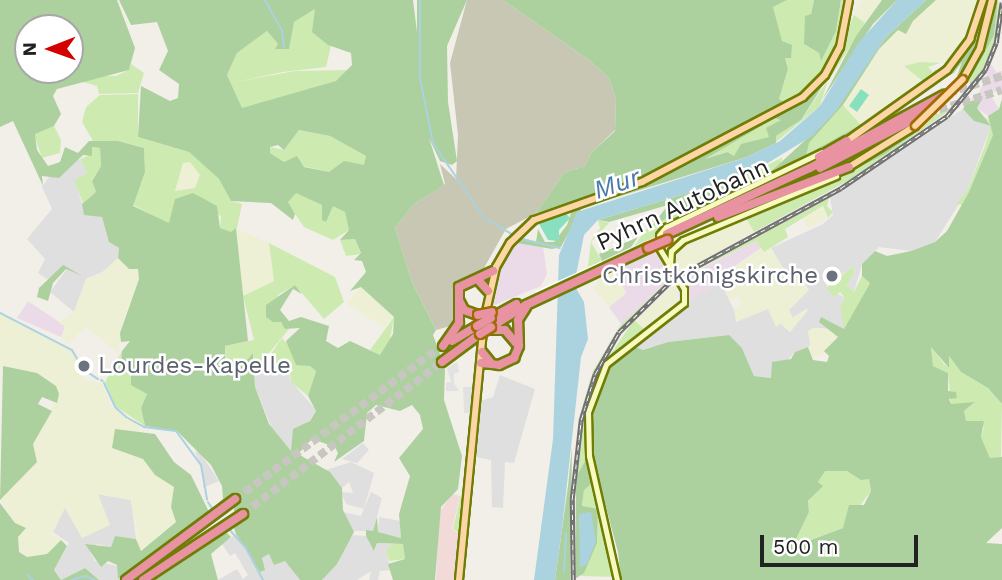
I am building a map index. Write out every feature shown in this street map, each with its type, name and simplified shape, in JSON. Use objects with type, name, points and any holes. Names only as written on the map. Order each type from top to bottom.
[{"type":"highway","name":"Pyhrn Autobahn","points":[[491,322],[535,298],[652,245],[664,236],[757,193],[944,95]]},
{"type":"highway","name":"Pyhrn Autobahn","points":[[664,236],[719,217],[920,116]]},
{"type":"highway","points":[[757,193],[847,141]]},
{"type":"highway","points":[[719,217],[849,167]]},
{"type":"highway","points":[[478,332],[441,348],[460,323],[459,287],[480,280],[494,271]]},
{"type":"highway","points":[[480,280],[489,287]]},
{"type":"highway","points":[[480,280],[467,284],[459,296],[464,310],[509,332],[516,347],[508,360],[486,363]]},
{"type":"highway","points":[[486,363],[504,365],[516,356],[518,320],[535,298]]},
{"type":"highway","name":"Pyhrn Autobahn","points":[[491,322],[517,304],[535,298]]},
{"type":"highway","points":[[442,362],[491,322]]},
{"type":"highway","points":[[480,376],[486,363],[482,352]]},
{"type":"highway","points":[[126,580],[235,499]]},
{"type":"highway","points":[[142,580],[243,514]]},
{"type":"main road","points":[[482,352],[489,287],[494,271],[516,237],[547,212],[642,182],[803,97],[825,75],[840,47],[849,0]]},
{"type":"main road","points":[[664,236],[666,227],[847,141],[947,70],[970,39],[983,0]]},
{"type":"main road","points":[[652,245],[679,243],[805,191],[915,125],[963,79],[980,48],[992,0]]},
{"type":"main road","points":[[671,268],[670,253],[679,243]]},
{"type":"main road","points":[[617,578],[589,451],[590,402],[611,358],[678,311],[685,298],[684,289],[671,268],[652,245]]},
{"type":"main road","points":[[459,580],[480,376]]},
{"type":"shaded area","points":[[467,0],[503,0],[589,60],[609,78],[616,99],[615,130],[591,153],[585,166],[565,172],[536,213],[506,229],[480,275],[458,284],[454,325],[436,330],[412,282],[395,228],[414,204],[445,184],[440,164],[456,179],[458,135],[450,63]]},
{"type":"shaded area","points":[[861,0],[882,0],[865,23],[854,15]]},
{"type":"shaded area","points":[[936,0],[980,0],[964,39],[946,62],[904,66],[925,85],[861,125],[842,104],[879,49],[898,30],[906,33],[913,21]]},
{"type":"shaded area","points":[[991,64],[996,72],[1002,71],[1002,92],[988,91],[999,109],[988,116],[977,108],[982,97],[968,101],[979,93]]},
{"type":"shaded area","points":[[963,109],[974,121],[991,126],[967,191],[935,242],[911,251],[879,247],[862,264],[854,292],[847,285],[855,271],[852,267],[837,278],[833,267],[824,271],[827,287],[845,298],[844,329],[820,322],[829,329],[813,328],[813,345],[795,352],[771,378],[754,376],[742,348],[728,335],[668,342],[642,350],[633,346],[634,338],[657,320],[720,281],[735,312],[768,309],[777,326],[780,323],[790,332],[808,308],[792,318],[789,310],[808,290],[791,282],[771,248],[823,224],[833,215],[830,197]]},
{"type":"shaded area","points":[[80,159],[87,173],[75,180],[82,204],[102,217],[110,242],[119,248],[118,258],[107,270],[86,279],[74,312],[50,292],[67,269],[83,275],[68,268],[47,279],[38,273],[45,259],[27,239],[52,209],[42,187],[51,174]]},
{"type":"shaded area","points":[[190,162],[201,175],[195,188],[175,192],[183,163]]},
{"type":"shaded area","points":[[822,207],[826,219],[808,228],[803,220]]},
{"type":"shaded area","points":[[746,218],[754,232],[678,275],[671,262],[672,251],[684,241]]},
{"type":"shaded area","points":[[236,228],[269,243],[274,281],[243,296]]},
{"type":"shaded area","points":[[756,241],[761,248],[729,270],[732,276],[680,306],[677,281]]},
{"type":"shaded area","points":[[516,243],[543,246],[547,274],[541,286],[492,306],[499,268]]},
{"type":"shaded area","points":[[761,248],[764,252],[771,248],[791,281],[799,274],[809,290],[789,310],[793,318],[809,309],[790,332],[781,323],[776,327],[768,309],[736,322],[734,309],[742,304],[738,297],[730,301],[722,283],[732,276],[729,271]]},
{"type":"shaded area","points":[[655,252],[672,277],[621,324],[609,307],[626,293],[614,271]]},
{"type":"shaded area","points":[[118,258],[129,269],[138,269],[139,279],[123,320],[119,353],[85,327],[69,344],[61,337],[66,327],[59,323],[74,312],[87,278],[99,275]]},
{"type":"shaded area","points":[[615,272],[626,293],[609,307],[594,289],[598,281]]},
{"type":"shaded area","points":[[676,283],[679,304],[644,329],[634,320]]},
{"type":"shaded area","points":[[361,287],[394,317],[384,328],[346,303]]},
{"type":"shaded area","points":[[28,301],[65,326],[61,337],[17,318]]},
{"type":"shaded area","points":[[0,313],[72,350],[84,369],[83,381],[101,382],[112,407],[140,427],[139,434],[122,431],[120,450],[143,459],[155,475],[174,486],[171,507],[176,522],[140,551],[131,500],[98,494],[110,525],[82,538],[65,508],[51,534],[61,540],[47,554],[27,557],[19,552],[15,523],[0,500],[37,462],[33,444],[59,394],[0,367]]},
{"type":"shaded area","points":[[813,328],[829,329],[838,337],[826,353],[812,358],[808,331]]},
{"type":"shaded area","points":[[268,358],[276,371],[289,364],[290,380],[316,410],[292,452],[273,431],[255,387],[254,368]]},
{"type":"shaded area","points":[[457,362],[459,372],[454,374],[454,383],[459,391],[446,391],[446,383],[451,382],[447,368]]},
{"type":"shaded area","points":[[500,375],[535,389],[514,463],[505,462],[503,508],[492,507],[491,460],[476,457],[481,401],[493,397]]},
{"type":"shaded area","points":[[463,387],[474,387],[472,413],[464,413]]},
{"type":"shaded area","points":[[363,443],[369,450],[357,463],[342,459]]},
{"type":"shaded area","points":[[199,451],[219,481],[203,488],[203,470],[195,452]]},
{"type":"shaded area","points":[[351,462],[374,473],[364,509],[346,504],[341,492],[353,493],[349,482],[342,488],[326,470]]},
{"type":"shaded area","points":[[371,492],[382,498],[373,531],[351,531],[343,512],[361,516]]},
{"type":"shaded area","points":[[97,494],[131,500],[136,539],[115,536],[111,547],[97,544],[90,552],[95,561],[117,566],[119,580],[99,580],[85,568],[61,580],[54,570],[69,543],[53,532],[65,507]]},
{"type":"shaded area","points":[[452,494],[460,496],[452,529],[462,536],[456,580],[436,580],[439,513]]},
{"type":"shaded area","points":[[379,517],[400,521],[401,538],[378,532]]},
{"type":"shaded area","points":[[236,534],[260,572],[262,558],[269,554],[285,560],[300,580],[218,580],[237,569],[243,579],[248,575],[235,553],[230,556],[222,544]]},
{"type":"shaded area","points":[[353,535],[366,536],[375,551],[377,543],[392,544],[387,554],[390,570],[380,571],[378,580],[369,580],[371,571],[357,580],[322,580]]},
{"type":"green space","points":[[0,0],[117,0],[135,48],[129,70],[84,82],[84,14],[14,14],[14,84],[76,84],[57,89],[53,96],[61,114],[54,126],[35,134],[37,150],[48,166],[60,162],[65,147],[78,153],[89,141],[118,141],[144,148],[145,172],[133,206],[169,223],[175,199],[193,193],[217,206],[220,228],[231,232],[236,228],[248,341],[225,346],[226,367],[240,368],[253,353],[255,387],[269,424],[291,451],[293,429],[310,421],[316,411],[308,396],[316,371],[310,366],[296,365],[286,341],[300,328],[285,329],[281,322],[273,322],[266,317],[266,305],[295,285],[302,294],[293,289],[280,310],[289,321],[301,317],[329,326],[326,341],[338,348],[350,341],[380,355],[393,334],[394,317],[361,287],[350,291],[366,272],[362,261],[354,260],[361,253],[355,239],[340,240],[349,230],[345,212],[333,206],[326,222],[322,220],[322,205],[296,193],[288,202],[295,214],[293,220],[271,203],[231,201],[219,179],[189,152],[138,137],[141,86],[170,101],[178,98],[179,84],[159,70],[168,51],[157,22],[131,25],[119,0],[413,0],[417,32],[417,0],[467,0],[447,46],[448,102],[457,161],[452,165],[440,161],[429,138],[444,185],[414,204],[395,228],[412,282],[436,330],[433,335],[445,368],[444,400],[462,456],[458,489],[441,507],[435,580],[393,580],[388,564],[405,559],[403,544],[377,543],[374,551],[366,536],[366,530],[373,531],[377,517],[378,532],[401,538],[399,514],[410,476],[399,458],[423,429],[420,415],[412,405],[400,411],[376,405],[367,413],[364,441],[334,462],[338,453],[335,447],[312,439],[298,454],[330,472],[342,488],[343,510],[354,532],[337,564],[322,580],[300,580],[285,561],[274,565],[269,554],[262,558],[265,570],[260,572],[236,534],[234,528],[247,518],[243,511],[234,511],[234,495],[216,505],[223,499],[222,486],[211,465],[177,431],[145,426],[141,408],[147,394],[131,385],[131,373],[121,367],[122,351],[130,341],[121,342],[120,333],[139,279],[138,269],[129,269],[118,258],[119,248],[109,242],[102,217],[84,215],[82,204],[96,192],[92,181],[101,166],[100,148],[92,147],[92,156],[83,155],[59,178],[42,176],[43,186],[13,121],[0,127]],"holes":[[[315,9],[312,32],[328,45],[351,53],[352,65],[336,81],[242,108],[227,75],[237,53],[267,31],[278,44],[275,49],[289,49],[294,22]],[[299,130],[330,136],[366,156],[364,165],[344,161],[329,172],[304,167],[297,156],[284,162],[270,153],[270,147],[278,145],[284,150]]]},
{"type":"green space","points":[[503,0],[787,0],[773,7],[782,41],[792,45],[791,58],[785,58],[788,69],[779,99],[786,104],[635,182],[536,213],[565,172],[585,166],[591,153],[615,131],[616,99],[609,78],[589,60]]},
{"type":"green space","points":[[787,0],[814,0],[804,44],[819,53],[821,60],[836,31],[841,0],[849,0],[843,42],[854,15],[865,23],[832,75],[786,104],[779,99],[788,69],[772,7]]},
{"type":"green space","points":[[814,0],[841,0],[836,31],[821,61],[819,53],[804,44],[805,16],[811,14]]},
{"type":"green space","points":[[882,0],[897,0],[873,24],[822,100],[856,36]]},
{"type":"green space","points":[[926,0],[936,0],[913,21],[906,34],[898,30],[879,49],[843,105],[809,143],[806,155],[898,104],[838,141],[764,178],[825,122],[886,37]]},
{"type":"green space","points":[[985,0],[990,0],[978,47],[961,78],[957,76],[962,62],[953,74],[948,71],[970,41]]},
{"type":"green space","points":[[993,0],[998,0],[994,35],[972,76],[963,82],[981,50]]},
{"type":"green space","points":[[998,0],[1001,12],[991,53],[978,79],[967,83],[994,35]]},
{"type":"green space","points":[[315,9],[331,46],[326,67],[283,72],[235,82],[295,71],[347,70],[337,81],[242,109],[227,75],[237,53],[267,31],[278,44],[275,49],[294,22]]},
{"type":"green space","points":[[920,62],[940,63],[928,67],[933,72],[936,69],[937,77],[926,84],[904,66]]},
{"type":"green space","points":[[131,64],[144,73],[138,93],[99,94],[97,86],[84,82],[94,76],[116,76],[129,70]]},
{"type":"green space","points":[[827,79],[801,120],[776,136],[776,143],[747,157],[582,208],[561,247],[552,249],[517,243],[519,237],[536,242],[538,229],[545,242],[554,242],[567,225],[573,207],[685,163],[773,116]],"holes":[[[775,118],[781,120],[766,128],[769,137],[741,144],[734,156],[727,152],[705,159]]]},
{"type":"green space","points":[[828,80],[820,106],[776,142],[776,136],[801,120]]},
{"type":"green space","points":[[861,89],[869,95],[857,112],[849,106]]},
{"type":"green space","points":[[138,94],[138,137],[189,152],[219,179],[231,201],[242,204],[237,228],[231,233],[220,228],[221,216],[180,199],[169,224],[133,205],[145,172],[144,148],[118,141],[93,141],[82,122],[86,107],[100,95]],"holes":[[[190,162],[200,175],[195,188],[175,191],[183,163]]]},
{"type":"green space","points":[[983,97],[977,108],[991,126],[974,121],[963,109],[966,103]]},
{"type":"green space","points":[[1002,99],[1002,404],[988,388],[961,372],[949,356],[949,368],[931,347],[933,366],[948,373],[948,391],[956,392],[957,398],[949,399],[951,404],[975,402],[964,411],[966,421],[984,421],[981,437],[990,458],[1002,457],[1002,528],[986,543],[1002,544],[1002,580],[621,580],[618,552],[591,451],[590,412],[600,377],[611,361],[633,346],[643,350],[668,342],[729,335],[742,348],[754,376],[771,378],[772,362],[791,359],[795,352],[808,347],[813,360],[827,362],[829,356],[824,351],[838,337],[819,322],[821,317],[844,329],[870,283],[862,276],[862,264],[875,251],[887,256],[911,251],[935,242],[947,231],[969,192],[993,135],[988,116],[999,109]],"holes":[[[825,471],[847,471],[861,480],[869,479],[871,491],[864,505],[849,505],[843,528],[792,547],[809,512],[808,501],[823,486],[818,482]]]},
{"type":"green space","points":[[958,104],[864,172],[754,232],[746,218],[821,188],[885,154],[918,131],[926,120]]},
{"type":"green space","points":[[843,105],[861,125],[803,157],[809,143]]},
{"type":"green space","points":[[983,116],[993,123],[993,135],[969,192],[962,205],[956,204],[967,191],[985,146],[991,125]]},
{"type":"green space","points":[[775,118],[782,119],[769,137],[748,144],[734,156],[726,152],[704,159]]},
{"type":"green space","points":[[919,125],[918,131],[885,154],[832,182],[746,218],[856,167]]},
{"type":"green space","points":[[54,126],[61,140],[60,153],[42,158],[34,134]]},
{"type":"green space","points":[[299,130],[330,136],[366,156],[365,165],[329,172],[284,162],[270,153],[270,147],[284,150]]},
{"type":"green space","points":[[896,131],[898,134],[836,171],[777,191]]},
{"type":"green space","points":[[92,147],[100,148],[101,166],[92,180],[96,192],[83,203],[74,180],[87,173],[80,159],[88,156]]},
{"type":"green space","points":[[783,157],[778,169],[720,196],[667,232],[634,246],[655,217],[652,225]]},
{"type":"green space","points":[[748,175],[652,226],[668,205],[609,222],[598,220]]},
{"type":"green space","points":[[296,192],[322,205],[322,220],[333,205],[346,212],[349,230],[333,240],[304,227],[287,202]]},
{"type":"green space","points":[[829,198],[827,206],[833,212],[828,218],[823,206],[785,229],[788,237],[764,252],[756,241],[680,278]]},
{"type":"green space","points":[[563,210],[570,218],[559,230],[559,241],[548,240],[538,222]]},
{"type":"green space","points":[[598,220],[609,223],[591,242],[602,261],[588,267],[591,241],[600,228]]},
{"type":"green space","points":[[638,237],[631,247],[602,261],[599,254]]},
{"type":"green space","points":[[355,239],[361,254],[346,256],[340,240]]},
{"type":"green space","points":[[269,243],[335,277],[344,302],[324,319],[295,285],[278,295],[279,321],[289,329],[256,369],[253,353],[240,368],[228,369],[225,346],[254,340],[243,296],[274,281]]},
{"type":"green space","points":[[63,265],[83,276],[66,269],[53,283],[48,301],[37,297],[39,288]]},
{"type":"green space","points":[[852,267],[855,271],[847,285],[854,292],[862,276],[870,283],[844,329],[840,307],[845,298],[840,292],[834,297],[826,288]]},
{"type":"green space","points":[[672,277],[628,320],[600,361],[584,404],[574,463],[583,404],[593,371],[621,324]]},
{"type":"green space","points":[[677,281],[683,295],[680,306],[601,368],[634,320],[644,329],[676,309],[681,296]]},
{"type":"green space","points":[[394,317],[389,344],[380,355],[370,350]]},
{"type":"green space","points":[[282,338],[291,348],[296,365],[310,365],[316,371],[308,396],[291,382],[289,364],[278,370],[270,355]]},
{"type":"green space","points":[[931,346],[944,364],[949,368],[948,355],[961,372],[988,388],[1002,404],[1001,459],[990,458],[981,437],[984,427],[966,421],[964,411],[974,403],[951,405],[948,373],[933,366]]},
{"type":"green space","points":[[122,351],[121,366],[147,394],[141,408],[145,426],[115,406],[105,382]]},
{"type":"green space","points":[[3,366],[37,373],[56,386],[59,394],[57,403],[42,397],[38,404],[52,411],[33,444],[37,462],[0,500]]},
{"type":"green space","points":[[589,396],[588,456],[577,475],[581,432]]},
{"type":"green space","points":[[115,429],[155,434],[174,462],[191,475],[210,514],[118,579],[117,565],[108,561],[101,567],[85,544],[111,547],[115,536],[136,539],[141,551],[176,522],[171,507],[174,487],[155,475],[143,459],[112,448]]},
{"type":"green space","points":[[572,447],[570,580],[555,580],[568,486]]},
{"type":"green space","points":[[588,456],[595,481],[584,490],[582,506],[598,509],[597,543],[584,573],[575,579],[577,475]]},
{"type":"green space","points":[[824,471],[847,471],[869,479],[871,491],[843,528],[791,547],[809,512],[808,502],[822,486],[818,482]]},
{"type":"green space","points":[[595,481],[614,550],[617,577],[581,576],[597,543],[598,509],[582,507],[584,490]]},
{"type":"green space","points":[[465,493],[462,535],[453,529],[461,494]]},
{"type":"green space","points":[[0,503],[15,523],[26,528],[18,537],[19,552],[27,557],[47,554],[61,540],[67,546],[54,570],[61,580],[0,580]]},
{"type":"green space","points":[[225,531],[231,537],[211,554],[218,580],[153,580]]},
{"type":"green space","points":[[196,538],[167,561],[132,580],[189,540]]},
{"type":"green space","points":[[392,544],[403,544],[405,559],[389,561],[386,551]]},
{"type":"green space","points":[[85,568],[99,580],[61,580]]},
{"type":"water","name":"Mur","points":[[897,0],[926,0],[886,37],[835,112],[812,136],[748,175],[598,220],[584,235],[574,285],[584,302],[588,339],[581,357],[555,580],[534,580],[553,439],[559,255],[577,212],[747,157],[780,141],[820,106],[859,42]]},
{"type":"water","points":[[591,512],[596,541],[587,564],[580,568],[579,514]]},
{"type":"pier","points":[[602,261],[599,273],[534,304],[536,291]]},
{"type":"waterway","points":[[265,0],[282,31],[284,48]]},
{"type":"waterway","points":[[420,0],[420,78],[433,143],[484,218],[514,235]]},
{"type":"waterway","points":[[518,238],[560,248]]},
{"type":"waterway","points":[[0,313],[72,350],[83,369],[98,379]]},
{"type":"waterway","points":[[104,383],[115,407],[126,417],[144,427],[176,431],[201,465],[207,499]]},
{"type":"waterway","points":[[208,502],[213,510]]},
{"type":"waterway","points":[[228,528],[246,548],[263,580]]},
{"type":"waterway","points":[[564,572],[566,533]]},
{"type":"waterway","points":[[27,575],[33,580]]},
{"type":"waterway","points":[[71,580],[86,576],[95,580]]},
{"type":"tunnel","points":[[948,93],[1002,76]]},
{"type":"tunnel","points":[[928,113],[1002,90]]},
{"type":"tunnel","points":[[235,499],[438,349]]},
{"type":"tunnel","points":[[243,514],[442,362]]},
{"type":"railway","points":[[573,580],[572,499],[581,420],[595,374],[619,332],[673,279],[841,188],[947,116],[985,70],[996,43],[1002,2]]},
{"type":"place","name":"Christkönigskirche","points":[[832,276]]},
{"type":"place","name":"Lourdes-Kapelle","points":[[84,366]]}]
